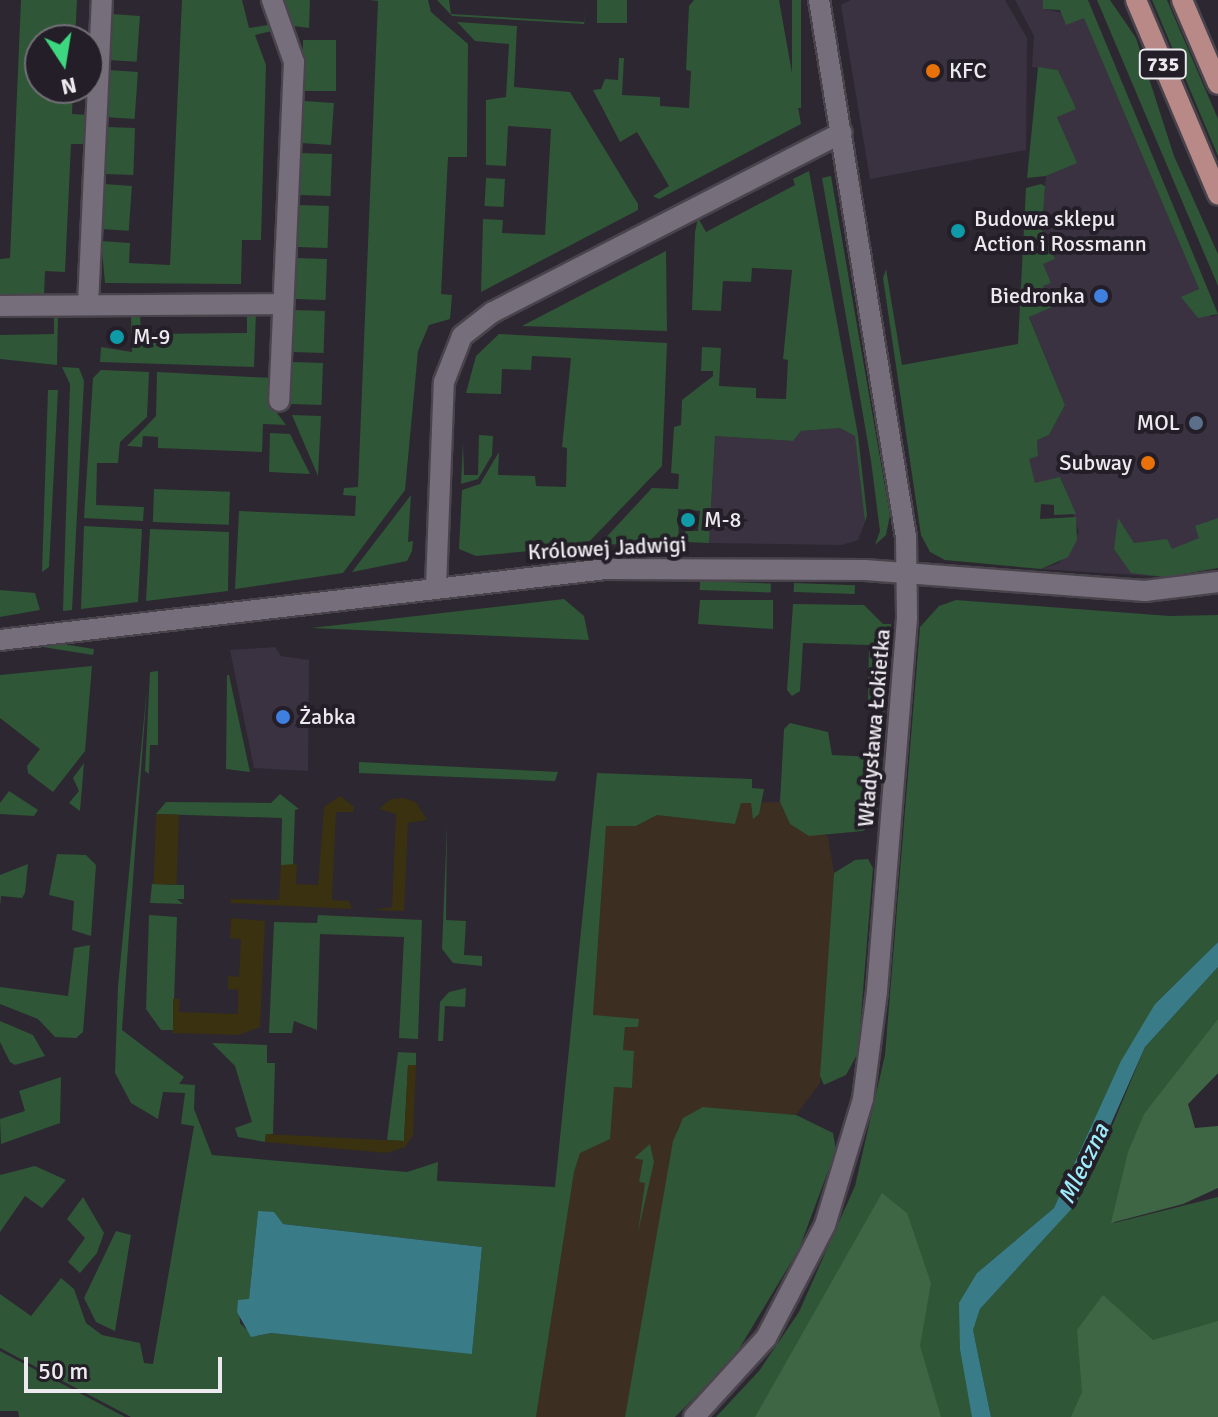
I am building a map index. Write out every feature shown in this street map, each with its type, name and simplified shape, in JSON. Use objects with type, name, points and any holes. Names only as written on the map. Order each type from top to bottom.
[{"type":"main road","name":"735","points":[[1136,0],[1218,194]]},
{"type":"main road","name":"735","points":[[1182,0],[1218,84]]},
{"type":"street","points":[[88,305],[102,0]]},
{"type":"street","points":[[272,0],[294,62],[279,401]]},
{"type":"street","name":"Władysława Łokietka","points":[[694,1417],[749,1361],[780,1316],[825,1225],[857,1128],[877,991],[907,573],[892,431],[819,0]]},
{"type":"street","points":[[436,586],[444,382],[462,336],[493,312],[842,133]]},
{"type":"street","points":[[0,306],[283,304]]},
{"type":"street","name":"Królowej Jadwigi","points":[[0,640],[436,586],[656,568],[907,573],[1145,591],[1218,582]]},
{"type":"shaded area","points":[[851,0],[1005,0],[1027,38],[1026,150],[870,179],[841,5]]},
{"type":"shaded area","points":[[1015,0],[1043,0],[1043,9],[1084,17],[1199,289],[1182,297],[1212,317],[1218,314],[1218,568],[1165,577],[1041,569],[1059,563],[1079,532],[1061,478],[1035,484],[1028,459],[1036,440],[1049,435],[1065,405],[1029,316],[1052,307],[1043,286],[1043,264],[1054,259],[1042,230],[1046,176],[1076,163],[1057,116],[1075,108],[1058,70],[1032,67],[1034,36]]},
{"type":"shaded area","points":[[840,428],[856,436],[865,522],[858,540],[842,545],[709,543],[715,436],[793,441],[801,431]]},
{"type":"shaded area","points":[[275,647],[281,656],[309,660],[308,771],[254,768],[230,650]]},
{"type":"shaded area","points":[[780,802],[790,824],[828,836],[834,873],[820,1083],[796,1115],[703,1107],[678,1127],[625,1417],[536,1417],[574,1172],[580,1152],[610,1138],[614,1087],[632,1088],[634,1052],[623,1050],[625,1026],[638,1027],[593,1016],[606,825],[636,826],[657,815],[735,824],[741,803]]},
{"type":"green space","points":[[21,0],[77,0],[76,24],[24,24],[24,104],[72,104],[72,114],[89,115],[88,144],[71,144],[65,272],[45,271],[44,297],[0,297],[0,259],[10,258]]},
{"type":"green space","points":[[182,0],[242,0],[249,28],[268,25],[272,31],[255,35],[266,65],[261,240],[242,240],[241,284],[105,283],[101,241],[130,243],[129,263],[170,265]]},
{"type":"green space","points":[[281,0],[310,0],[309,28],[286,25]]},
{"type":"green space","points":[[370,0],[428,0],[431,12],[468,44],[467,157],[448,157],[441,294],[452,295],[450,319],[429,325],[418,351],[405,490],[343,573],[235,589],[239,511],[355,516],[356,496],[343,495],[344,488],[358,487],[378,1]]},
{"type":"green space","points":[[437,0],[449,0],[451,14],[584,22],[588,0],[584,24],[452,16]]},
{"type":"green space","points":[[597,0],[627,0],[627,23],[597,23]]},
{"type":"green space","points":[[694,0],[779,0],[801,124],[659,199],[653,196],[669,186],[637,132],[620,142],[593,90],[601,89],[605,79],[618,80],[619,58],[624,58],[622,95],[660,97],[660,106],[689,108],[691,71],[686,70],[689,6]]},
{"type":"green space","points":[[792,0],[801,0],[801,108],[792,108]]},
{"type":"green space","points":[[1043,0],[1088,0],[1218,314],[1198,318],[1181,297],[1199,289],[1084,18],[1066,25],[1060,10],[1043,9]]},
{"type":"green space","points":[[1097,0],[1110,0],[1136,38],[1174,156],[1218,254],[1218,286]]},
{"type":"green space","points":[[1152,0],[1167,0],[1218,119],[1218,156]]},
{"type":"green space","points":[[112,14],[140,16],[137,62],[109,60]]},
{"type":"green space","points":[[457,22],[517,26],[514,87],[570,92],[638,204],[638,210],[481,292],[483,219],[503,220],[502,233],[545,235],[551,129],[508,126],[506,166],[486,165],[486,100],[506,97],[509,44],[475,41]]},
{"type":"green space","points":[[303,40],[336,40],[336,91],[303,91]]},
{"type":"green space","points":[[1038,67],[1058,70],[1076,109],[1057,117],[1077,163],[1046,176],[1027,178]]},
{"type":"green space","points":[[109,70],[138,72],[135,119],[106,117]]},
{"type":"green space","points":[[304,101],[334,103],[331,145],[301,143]]},
{"type":"green space","points":[[107,127],[135,128],[133,175],[105,174]]},
{"type":"green space","points":[[301,153],[332,154],[331,196],[300,195]]},
{"type":"green space","points":[[809,171],[858,435],[867,515],[865,522],[855,436],[840,428],[801,431],[793,441],[715,436],[709,543],[685,542],[685,531],[698,531],[700,511],[678,509],[679,542],[599,545],[652,488],[678,489],[679,474],[671,473],[674,427],[681,425],[682,400],[713,376],[713,371],[701,371],[702,347],[721,348],[719,386],[756,388],[756,398],[786,399],[788,360],[783,359],[792,270],[752,268],[751,282],[723,281],[721,311],[692,310],[695,232],[698,218],[706,232],[795,185],[793,179]]},
{"type":"green space","points":[[831,176],[890,515],[886,535],[875,545],[880,531],[871,461],[822,178]]},
{"type":"green space","points":[[486,178],[505,179],[504,207],[485,206]]},
{"type":"green space","points":[[104,184],[132,186],[129,231],[101,229]]},
{"type":"green space","points":[[1041,184],[1045,186],[1042,230],[1055,259],[1043,264],[1051,283],[1043,286],[1052,307],[1029,317],[1065,405],[1049,435],[1037,440],[1038,456],[1029,459],[1035,483],[1060,477],[1076,514],[1054,515],[1054,505],[1041,504],[1040,519],[1076,517],[1077,540],[1068,557],[1041,569],[945,560],[930,552],[921,535],[883,278],[886,269],[902,365],[1018,344],[1026,188]]},
{"type":"green space","points":[[299,205],[329,206],[328,248],[298,247]]},
{"type":"green space","points":[[666,251],[667,331],[522,326]]},
{"type":"green space","points":[[296,258],[327,259],[326,300],[295,299]]},
{"type":"green space","points":[[294,310],[325,311],[324,353],[293,352]]},
{"type":"green space","points":[[256,312],[254,367],[100,362],[101,347],[132,352],[131,314],[140,314],[141,334],[247,333],[247,313]]},
{"type":"green space","points":[[54,315],[58,315],[57,365],[0,359],[0,335],[54,334]]},
{"type":"green space","points":[[499,334],[667,343],[662,466],[585,546],[476,556],[459,549],[462,490],[480,484],[499,452],[498,475],[535,476],[536,486],[566,487],[567,448],[562,447],[571,358],[532,356],[531,370],[502,369],[501,394],[466,393],[476,356]]},
{"type":"green space","points":[[291,362],[323,363],[322,405],[290,404]]},
{"type":"green space","points":[[62,367],[79,368],[84,381],[72,610],[63,611],[70,384]]},
{"type":"green space","points":[[101,370],[149,372],[147,417],[120,442],[118,463],[97,463],[96,505],[144,507],[143,521],[84,518],[93,378]]},
{"type":"green space","points":[[157,372],[272,378],[271,405],[286,425],[263,424],[262,452],[158,448],[158,437],[143,436],[142,447],[127,446],[156,416]]},
{"type":"green space","points":[[48,390],[58,390],[49,567],[42,572]]},
{"type":"green space","points":[[292,415],[321,416],[318,476]]},
{"type":"green space","points":[[270,433],[290,434],[310,474],[269,472]]},
{"type":"green space","points":[[479,435],[493,436],[492,455],[478,479],[461,484],[463,443],[464,475],[478,475]]},
{"type":"green space","points":[[154,489],[230,492],[229,525],[153,522]]},
{"type":"green space","points":[[411,495],[408,542],[413,541],[407,561],[352,572]]},
{"type":"green space","points":[[1118,518],[1134,543],[1167,539],[1172,549],[1199,538],[1195,526],[1218,518],[1218,568],[1165,577],[1131,573],[1114,549]]},
{"type":"green space","points":[[84,526],[142,529],[138,602],[81,609]]},
{"type":"green space","points":[[150,529],[229,532],[228,591],[146,601]]},
{"type":"green space","points":[[700,581],[771,583],[771,592],[700,590]]},
{"type":"green space","points":[[794,583],[855,585],[855,594],[794,592]]},
{"type":"green space","points":[[0,590],[35,593],[40,610],[0,617]]},
{"type":"green space","points":[[564,599],[584,616],[589,640],[311,628]]},
{"type":"green space","points":[[700,600],[773,600],[773,629],[698,624]]},
{"type":"green space","points":[[956,600],[1170,616],[1218,615],[1218,942],[1155,1004],[1054,1208],[977,1273],[972,1417],[716,1417],[759,1371],[799,1312],[855,1186],[885,1055],[920,627],[939,606]]},
{"type":"green space","points":[[793,604],[864,605],[883,624],[891,624],[877,821],[863,831],[809,836],[790,824],[780,802],[784,729],[790,723],[828,732],[832,755],[872,757],[877,702],[868,700],[869,645],[803,643],[800,691],[792,696],[787,690]]},
{"type":"green space","points":[[1,634],[94,649],[93,655],[0,640]]},
{"type":"green space","points":[[92,666],[85,751],[53,792],[28,773],[27,766],[40,749],[0,718],[0,675]]},
{"type":"green space","points":[[158,671],[158,745],[150,745],[149,774],[145,771],[150,672]]},
{"type":"green space","points":[[229,675],[250,772],[226,769]]},
{"type":"green space","points":[[147,688],[122,1030],[184,1077],[179,1084],[195,1085],[194,1109],[212,1155],[407,1172],[438,1162],[437,1181],[555,1187],[597,773],[752,779],[752,788],[764,789],[759,814],[753,819],[751,803],[741,803],[735,824],[657,815],[636,826],[606,826],[593,1015],[639,1019],[638,1027],[625,1027],[623,1050],[634,1051],[632,1088],[614,1087],[610,1139],[580,1153],[574,1172],[536,1417],[131,1417],[0,1348],[0,1294],[31,1316],[61,1278],[74,1289],[86,1323],[102,1335],[140,1343],[144,1363],[153,1364],[194,1126],[181,1124],[185,1093],[163,1092],[158,1119],[131,1103],[115,1073],[118,986]],"holes":[[[258,1211],[283,1224],[482,1247],[472,1353],[271,1333],[257,1336],[246,1329],[240,1323],[239,1300],[249,1300]]]},
{"type":"green space","points":[[359,762],[558,772],[555,781],[359,773]]},
{"type":"green space","points":[[84,763],[80,811],[69,803],[79,791],[73,778]]},
{"type":"green space","points":[[9,791],[38,810],[34,816],[0,814],[0,803]]},
{"type":"green space","points":[[280,794],[299,809],[295,810],[293,865],[281,865],[282,818],[156,814],[166,802],[271,803]]},
{"type":"green space","points":[[447,825],[446,920],[466,921],[464,955],[482,956],[482,966],[453,963],[442,949]]},
{"type":"green space","points":[[57,854],[86,855],[96,865],[91,936],[72,930],[74,901],[49,895]]},
{"type":"green space","points":[[868,859],[873,868],[858,1053],[846,1075],[824,1085],[820,1076],[834,873],[855,860]]},
{"type":"green space","points":[[28,864],[22,898],[1,896],[0,907],[0,875]]},
{"type":"green space","points":[[152,884],[184,885],[184,899],[177,899],[183,904],[150,903]]},
{"type":"green space","points":[[149,915],[177,917],[173,1030],[161,1030],[146,1009]]},
{"type":"green space","points":[[318,915],[422,920],[418,1039],[399,1038],[404,937],[320,934],[317,1030],[294,1021],[292,1033],[269,1033],[274,922],[317,923]]},
{"type":"green space","points":[[90,945],[83,1032],[76,1038],[55,1037],[38,1019],[0,1004],[0,987],[68,996],[74,948]]},
{"type":"green space","points":[[1218,967],[1218,1073],[1188,1104],[1114,1223],[1218,1197],[1218,1417],[991,1417],[973,1330],[980,1309],[1053,1229],[1093,1172],[1145,1047]]},
{"type":"green space","points":[[466,988],[465,1007],[445,1006],[443,1041],[438,1041],[440,1002],[449,992]]},
{"type":"green space","points":[[1218,1019],[1218,1073],[1188,1104],[1195,1128],[1218,1126],[1218,1188],[1183,1204],[1111,1223],[1128,1152],[1144,1114]]},
{"type":"green space","points":[[0,1021],[33,1035],[45,1056],[15,1065],[10,1062],[0,1042]]},
{"type":"green space","points":[[212,1043],[267,1045],[267,1063],[275,1063],[273,1134],[266,1134],[265,1142],[238,1137],[235,1128],[252,1122],[235,1066]]},
{"type":"green space","points":[[398,1052],[416,1053],[416,1065],[408,1065],[404,1141],[387,1140]]},
{"type":"green space","points":[[61,1077],[60,1123],[1,1144],[0,1119],[25,1111],[19,1091]]},
{"type":"green space","points":[[703,1107],[796,1115],[833,1133],[836,1150],[799,1249],[733,1359],[675,1417],[625,1417],[673,1141],[683,1118]]},
{"type":"green space","points":[[650,1144],[654,1162],[638,1232],[645,1183],[639,1182],[643,1160],[634,1158]]},
{"type":"green space","points":[[35,1166],[66,1180],[42,1208],[25,1196],[0,1232],[0,1175]]},
{"type":"green space","points":[[882,1193],[907,1213],[931,1283],[920,1346],[941,1417],[755,1417]]},
{"type":"green space","points":[[83,1197],[104,1233],[97,1253],[80,1273],[68,1262],[85,1238],[67,1219]]},
{"type":"green space","points":[[116,1231],[131,1235],[115,1331],[96,1322],[84,1298]]},
{"type":"green space","points":[[1103,1295],[1153,1340],[1218,1321],[1218,1417],[1071,1417],[1082,1392],[1077,1330]]},
{"type":"green space","points":[[0,1351],[125,1417],[19,1417],[18,1411],[0,1411]]},
{"type":"sand","points":[[340,796],[354,807],[353,812],[336,812],[332,900],[349,901],[352,909],[230,903],[231,899],[279,900],[281,865],[297,864],[296,884],[318,885],[324,807]]},
{"type":"sand","points":[[403,798],[416,802],[427,820],[408,823],[404,911],[373,910],[392,907],[396,814],[379,809],[391,799]]},
{"type":"sand","points":[[156,814],[179,815],[177,885],[154,884]]},
{"type":"sand","points":[[231,918],[265,921],[260,1027],[239,1035],[173,1033],[173,999],[180,999],[179,1012],[238,1014],[238,990],[228,989],[228,976],[239,977],[241,939],[230,938]]},
{"type":"sand","points":[[408,1065],[416,1065],[413,1135],[405,1147],[386,1153],[265,1142],[266,1134],[404,1141]]},
{"type":"water","name":"Mleczna","points":[[1218,942],[1218,967],[1145,1047],[1075,1205],[980,1309],[973,1330],[991,1417],[972,1417],[960,1349],[959,1303],[977,1273],[1054,1208],[1121,1061],[1155,1004]]},
{"type":"water","points":[[258,1211],[274,1212],[283,1224],[482,1247],[472,1354],[271,1333],[251,1337],[237,1312],[238,1300],[249,1299]]},
{"type":"place","name":"KFC","points":[[933,71]]},
{"type":"place","name":"Budowa sklepu Action i Rossmann","points":[[958,231]]},
{"type":"place","name":"Biedronka","points":[[1101,296]]},
{"type":"place","name":"M-9","points":[[117,337]]},
{"type":"place","name":"MOL","points":[[1196,423]]},
{"type":"place","name":"Subway","points":[[1148,463]]},
{"type":"place","name":"M-8","points":[[688,520]]},
{"type":"place","name":"Żabka","points":[[283,717]]}]
